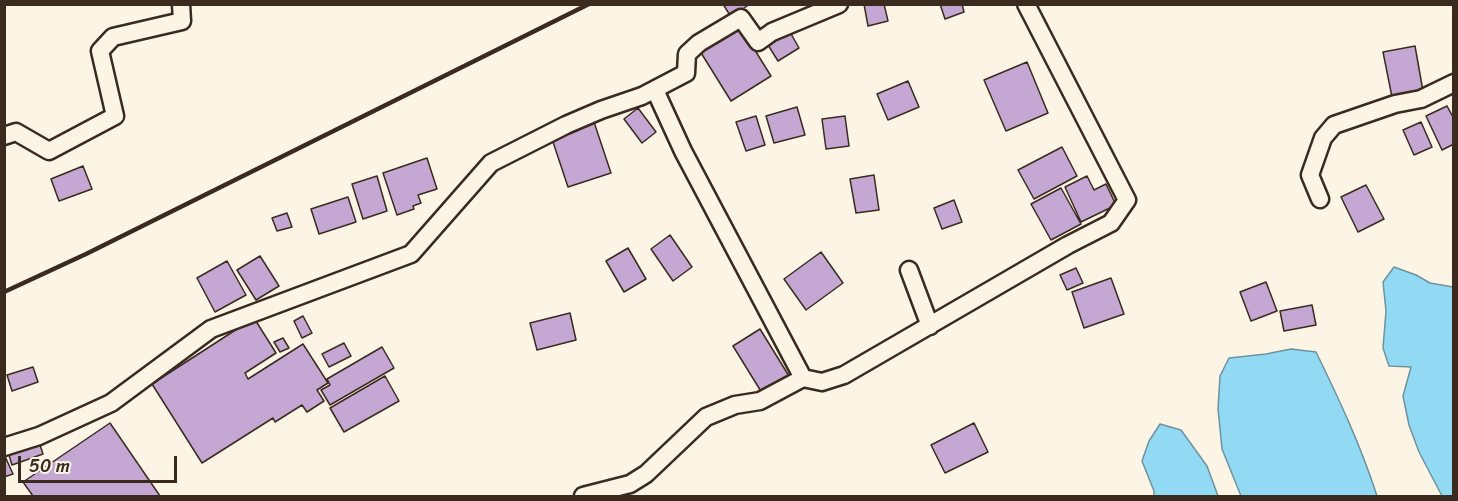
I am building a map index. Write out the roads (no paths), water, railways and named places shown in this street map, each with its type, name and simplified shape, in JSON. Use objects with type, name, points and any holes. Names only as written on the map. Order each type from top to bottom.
[{"type":"street","points":[[4,136],[16,132],[49,151],[115,116],[100,51],[113,37],[182,21],[181,4]]},
{"type":"street","points":[[4,447],[39,436],[111,403],[211,329],[411,254],[491,163],[566,125],[642,96],[686,73],[687,54],[699,43],[741,18],[758,42],[772,32],[839,4]]},
{"type":"street","points":[[583,496],[630,484],[646,474],[706,417],[735,405],[760,401],[803,378],[822,382],[844,375],[1068,245],[1111,223],[1127,200],[1026,4]]},
{"type":"street","points":[[1320,199],[1310,175],[1323,138],[1334,125],[1395,104],[1421,99],[1454,83]]},
{"type":"street","points":[[655,90],[683,151],[803,378]]},
{"type":"street","points":[[909,270],[930,326]]},
{"type":"water","points":[[1394,267],[1430,283],[1453,287],[1453,496],[1442,496],[1419,452],[1409,425],[1403,396],[1411,367],[1389,366],[1383,348],[1386,311],[1383,282]]},
{"type":"water","points":[[1291,349],[1316,352],[1349,423],[1377,496],[1241,496],[1222,449],[1218,409],[1220,376],[1229,358]]},
{"type":"water","points":[[1160,424],[1181,430],[1207,466],[1218,496],[1154,496],[1142,461],[1149,441]]},
{"type":"railway","points":[[4,292],[86,254],[589,4]]}]
